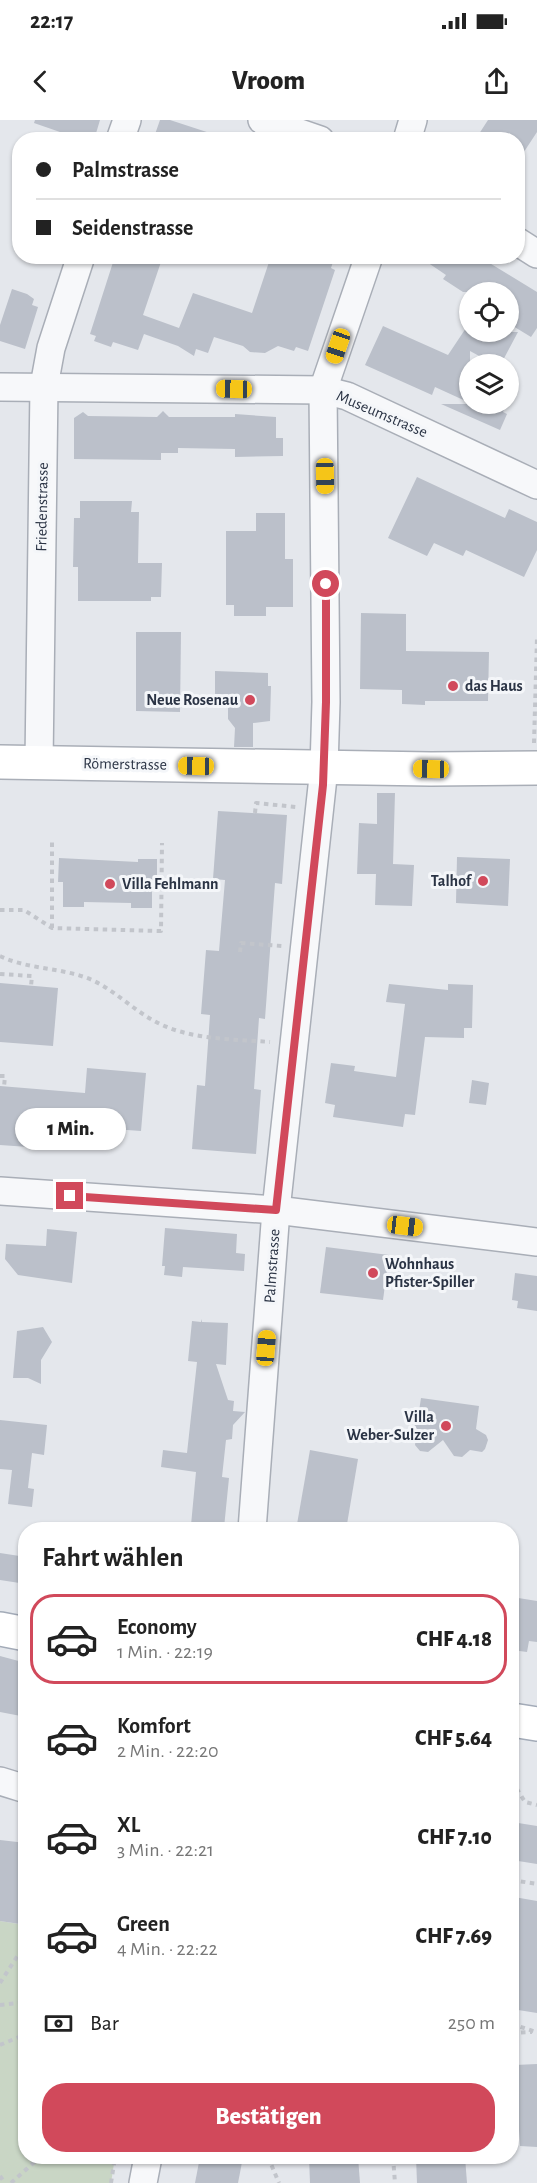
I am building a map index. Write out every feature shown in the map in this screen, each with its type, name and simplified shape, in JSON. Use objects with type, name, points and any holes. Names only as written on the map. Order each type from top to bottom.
[{"type":"main road","name":"Römerstrasse","points":[[0,762],[324,768],[535,768]]},
{"type":"main road","points":[[0,1629],[18,1632]]},
{"type":"main road","points":[[519,1721],[537,1725]]},
{"type":"street","points":[[262,120],[297,132]]},
{"type":"street","name":"Friedenstrasse","points":[[39,763],[44,386],[51,348],[78,264]]},
{"type":"street","name":"Palmstrasse","points":[[253,1522],[276,1210],[324,768],[326,702],[323,390],[366,264]]},
{"type":"street","name":"Museumstrasse","points":[[0,387],[323,390],[347,396],[537,484]]},
{"type":"street","points":[[0,1191],[276,1210],[537,1242]]},
{"type":"street","points":[[0,1781],[18,1787]]},
{"type":"street","points":[[143,2183],[147,2164]]},
{"type":"path","points":[[535,768],[537,638]]},
{"type":"path","points":[[255,813],[256,803],[320,809]]},
{"type":"path","points":[[52,842],[52,928]]},
{"type":"path","points":[[0,910],[24,910],[52,928],[161,931],[162,843]]},
{"type":"path","points":[[240,952],[241,943],[305,948]]},
{"type":"path","points":[[0,956],[16,964],[60,969],[94,981],[141,1013],[180,1031],[202,1037],[294,1044]]},
{"type":"path","points":[[0,974],[32,976],[31,986]]},
{"type":"path","points":[[0,1076],[5,1076],[4,1087]]},
{"type":"path","points":[[519,1792],[525,1802],[537,1805]]},
{"type":"path","points":[[519,1881],[537,1884]]},
{"type":"path","points":[[0,1983],[18,1955]]},
{"type":"path","points":[[0,2005],[18,2003]]},
{"type":"path","points":[[519,2026],[537,2032]]},
{"type":"path","points":[[519,2033],[537,2032]]},
{"type":"path","points":[[0,2045],[18,2037]]},
{"type":"path","points":[[11,2183],[32,2164]]},
{"type":"path","points":[[111,2183],[114,2164]]},
{"type":"path","points":[[271,2164],[279,2183]]},
{"type":"path","points":[[394,2164],[395,2183]]},
{"type":"path","points":[[0,2176],[5,2183]]},
{"type":"green space","points":[[0,1921],[18,1924],[18,2164],[114,2164],[111,2183],[0,2183]]},
{"type":"building","points":[[35,120],[100,120],[96,132],[60,132],[34,123]]},
{"type":"building","points":[[160,120],[170,120],[207,132],[156,132]]},
{"type":"building","points":[[488,120],[537,120],[537,132],[525,150],[525,132],[480,132]]},
{"type":"building","points":[[112,264],[160,264],[143,315],[179,328],[193,293],[252,313],[268,264],[332,264],[331,268],[335,270],[308,351],[296,347],[294,351],[278,346],[265,353],[250,352],[243,346],[214,337],[208,353],[196,349],[194,356],[178,346],[144,334],[138,350],[113,342],[111,347],[94,341],[96,336],[90,334]]},
{"type":"building","points":[[430,264],[491,264],[537,292],[537,328],[531,337],[519,330],[519,282],[459,282],[459,289],[443,279],[446,275]]},
{"type":"building","points":[[12,289],[27,294],[34,299],[32,305],[38,307],[25,349],[0,341],[0,325]]},
{"type":"building","points":[[383,326],[448,355],[459,338],[459,342],[513,342],[506,354],[476,354],[470,351],[470,354],[459,354],[459,398],[435,387],[432,395],[365,365]]},
{"type":"building","points":[[441,404],[459,404],[459,412]]},
{"type":"building","points":[[163,411],[169,417],[235,417],[235,414],[276,417],[276,438],[283,438],[283,456],[235,457],[235,449],[178,448],[178,453],[161,453],[161,460],[74,459],[74,418],[83,412],[88,416],[157,417]]},
{"type":"building","points":[[464,414],[507,414],[500,430]]},
{"type":"building","points":[[417,477],[505,518],[509,509],[537,522],[537,550],[524,577],[466,550],[463,556],[434,543],[427,556],[388,538]]},
{"type":"building","points":[[80,501],[132,501],[131,512],[139,512],[138,563],[162,563],[161,597],[151,597],[151,601],[78,601],[78,567],[73,567],[74,518],[80,518]]},
{"type":"building","points":[[256,513],[285,513],[285,559],[293,559],[293,607],[266,607],[266,616],[234,616],[234,605],[226,605],[226,531],[256,531]]},
{"type":"building","points":[[361,613],[406,614],[406,651],[489,652],[488,701],[425,701],[425,705],[402,704],[402,690],[360,689]]},
{"type":"building","points":[[136,632],[181,632],[180,712],[136,711]]},
{"type":"building","name":"Neue Rosenau","points":[[215,671],[268,673],[268,686],[271,686],[270,721],[253,723],[253,747],[234,747],[235,728],[228,719],[228,694],[215,694]]},
{"type":"building","points":[[377,793],[395,793],[393,864],[414,865],[412,906],[375,905],[376,874],[357,874],[359,823],[377,824]]},
{"type":"building","points":[[218,811],[287,815],[282,884],[275,883],[265,1019],[259,1018],[254,1089],[261,1090],[256,1154],[192,1149],[197,1085],[205,1086],[210,1015],[201,1014],[206,950],[219,951],[225,880],[213,879]]},
{"type":"building","name":"Talhof","points":[[457,857],[510,859],[508,906],[456,903]]},
{"type":"building","name":"Villa Fehlmann","points":[[59,858],[138,862],[138,859],[157,859],[157,886],[152,886],[152,908],[131,908],[131,903],[84,902],[84,907],[63,907],[63,882],[58,882]]},
{"type":"building","points":[[0,983],[58,988],[53,1046],[0,1042]]},
{"type":"building","points":[[389,984],[448,990],[448,984],[473,985],[472,1028],[464,1028],[464,1038],[425,1037],[415,1115],[405,1114],[403,1127],[333,1117],[335,1105],[325,1103],[331,1063],[355,1066],[354,1071],[396,1077],[405,1004],[386,1002]]},
{"type":"building","points":[[87,1068],[146,1073],[141,1131],[58,1125],[57,1149],[0,1145],[0,1086],[85,1093]]},
{"type":"building","points":[[472,1080],[489,1083],[486,1105],[469,1103]]},
{"type":"building","points":[[165,1228],[237,1234],[236,1253],[245,1254],[244,1271],[183,1267],[182,1277],[164,1275],[165,1266],[162,1266]]},
{"type":"building","points":[[47,1229],[77,1232],[72,1283],[18,1275],[5,1259],[6,1244],[46,1246]]},
{"type":"building","points":[[326,1247],[389,1255],[383,1300],[320,1293]]},
{"type":"building","points":[[515,1273],[537,1276],[537,1311],[517,1308],[518,1301],[512,1300]]},
{"type":"building","points":[[201,1319],[202,1322],[228,1323],[226,1365],[216,1364],[228,1400],[234,1401],[233,1411],[245,1412],[233,1425],[232,1439],[226,1440],[222,1477],[229,1478],[225,1522],[191,1522],[196,1472],[161,1467],[163,1450],[187,1453],[197,1362],[188,1361],[192,1321],[201,1322]]},
{"type":"building","points":[[43,1327],[52,1342],[41,1360],[41,1384],[28,1378],[13,1378],[17,1331]]},
{"type":"building","name":"Villa Weber-Sulzer","points":[[421,1398],[479,1406],[476,1429],[486,1435],[488,1440],[485,1449],[482,1452],[470,1450],[462,1457],[454,1456],[443,1440],[428,1452],[420,1451],[415,1445],[417,1429],[409,1418],[419,1411]]},
{"type":"building","points":[[0,1420],[47,1425],[44,1455],[32,1453],[28,1488],[34,1489],[32,1507],[8,1504],[12,1470],[0,1469]]},
{"type":"building","points":[[310,1450],[358,1459],[347,1522],[297,1522]]},
{"type":"building","points":[[0,1553],[18,1556],[18,1583],[0,1580]]},
{"type":"building","points":[[519,1598],[537,1601],[537,1642],[529,1641],[527,1652],[519,1651]]},
{"type":"building","points":[[0,1656],[18,1661],[18,1715],[0,1712]]},
{"type":"building","points":[[519,1823],[537,1826],[537,1864],[519,1861]]},
{"type":"building","points":[[0,1840],[18,1842],[18,1924],[0,1921]]},
{"type":"building","points":[[519,1898],[537,1901],[537,2013],[519,2010]]},
{"type":"building","points":[[537,2064],[537,2147],[520,2146],[519,2065]]},
{"type":"building","points":[[199,2164],[242,2164],[238,2183],[195,2183]]},
{"type":"building","points":[[309,2164],[359,2164],[360,2183],[310,2183]]},
{"type":"building","points":[[416,2164],[466,2164],[467,2183],[417,2183]]},
{"type":"place","name":"das Haus","points":[[453,686]]},
{"type":"place","name":"Neue Rosenau","points":[[250,700]]},
{"type":"place","name":"Talhof","points":[[483,881]]},
{"type":"place","name":"Villa Fehlmann","points":[[110,884]]},
{"type":"place","name":"Wohnhaus Pfister-Spiller","points":[[373,1273]]},
{"type":"place","name":"Villa Weber-Sulzer","points":[[446,1426]]},
{"type":"route","points":[[70,1196],[276,1210],[323,785],[326,584]]}]
